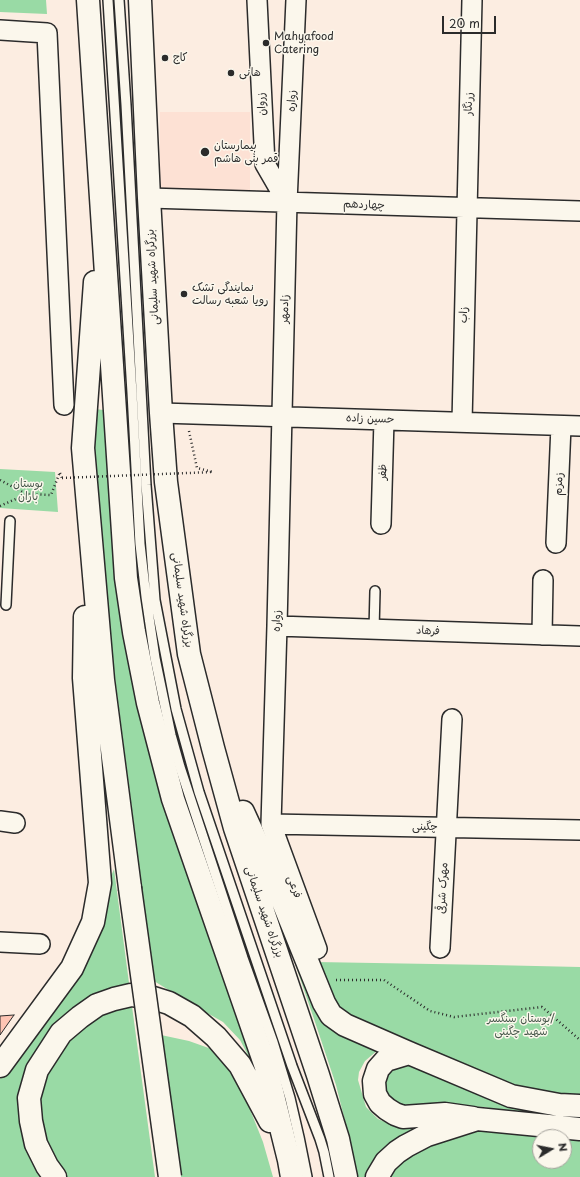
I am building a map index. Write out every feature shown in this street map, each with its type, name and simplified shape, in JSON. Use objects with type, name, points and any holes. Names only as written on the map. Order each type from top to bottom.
[{"type":"highway","points":[[88,0],[126,578],[141,671],[173,799],[266,1067],[290,1169]]},
{"type":"highway","name":"بزرگراه شهید سلیمانی","points":[[140,0],[149,198],[166,482],[189,654],[235,828],[296,1007],[338,1139],[346,1177]]},
{"type":"highway","points":[[101,202],[83,448],[102,680],[170,1177]]},
{"type":"highway","points":[[0,1066],[72,968],[93,922],[100,883],[84,678],[88,501]]},
{"type":"highway","points":[[213,748],[275,882],[324,1003],[331,1015],[345,1025],[511,1096],[559,1105],[580,1106]]},
{"type":"highway","points":[[55,1177],[47,1166],[36,1144],[31,1121],[29,1098],[37,1070],[61,1033],[80,1017],[97,1005],[131,995],[150,997],[169,1003],[192,1016],[216,1036],[240,1065],[256,1093],[290,1169]]},
{"type":"highway","points":[[409,1053],[386,1060],[378,1069],[374,1081],[375,1094],[380,1103],[387,1109],[403,1117],[445,1114],[477,1119],[580,1129]]},
{"type":"highway","points":[[376,1177],[386,1162],[396,1152],[406,1146],[427,1135],[477,1119]]},
{"type":"street","name":"زروان","points":[[257,0],[265,164],[287,202]]},
{"type":"street","name":"زواره","points":[[287,202],[296,0]]},
{"type":"street","name":"زرنگار","points":[[467,208],[472,0]]},
{"type":"street","points":[[0,30],[48,33],[64,405]]},
{"type":"street","name":"چهاردهم","points":[[149,198],[580,211]]},
{"type":"street","name":"زادمهر","points":[[282,417],[287,202]]},
{"type":"street","name":"زاب","points":[[462,422],[467,208]]},
{"type":"street","name":"حسین زاده","points":[[161,412],[580,426]]},
{"type":"street","name":"زواره","points":[[271,824],[282,417]]},
{"type":"street","name":"ظفر","points":[[381,524],[384,420]]},
{"type":"street","name":"زمزم","points":[[556,543],[561,426]]},
{"type":"street","points":[[542,634],[543,580]]},
{"type":"street","name":"فرهاد","points":[[277,626],[580,636]]},
{"type":"street","points":[[447,828],[452,719]]},
{"type":"street","name":"چگینی","points":[[271,824],[580,830]]},
{"type":"street","name":"فرعی","points":[[271,824],[317,949]]},
{"type":"street","name":"مهرک شرقی","points":[[440,948],[447,828]]},
{"type":"street","points":[[0,942],[40,944]]},
{"type":"lane","points":[[108,0],[140,544],[155,658],[171,735],[180,767],[240,951],[273,1042],[300,1137],[307,1177]]},
{"type":"lane","points":[[120,0],[146,485],[155,600],[176,708],[199,792],[292,1066],[320,1139],[329,1177]]},
{"type":"lane","points":[[6,605],[4,586],[10,521]]},
{"type":"lane","points":[[374,630],[375,591]]},
{"type":"path","points":[[0,480],[27,494],[51,495],[60,472],[62,478],[213,472],[197,468],[185,413]]},
{"type":"path","points":[[0,506],[27,494]]},
{"type":"path","points":[[334,980],[384,980],[430,1011],[454,1017],[542,1007],[580,1040]]},
{"type":"shaded area","name":"بیمارستان قمر بنی هاشم","points":[[160,112],[250,112],[250,193],[160,193]]},
{"type":"green space","points":[[0,0],[46,0],[47,14],[0,12]]},
{"type":"green space","points":[[94,409],[104,410],[112,534],[117,583],[261,1080],[240,1040],[223,1022],[154,981],[103,585],[95,465]]},
{"type":"green space","name":"بوستان باران","points":[[0,469],[55,472],[58,512],[0,508]]},
{"type":"green space","points":[[114,869],[129,983],[96,998],[34,1059],[45,1177],[0,1177],[0,1079],[61,996]]},
{"type":"green space","points":[[267,882],[317,1007],[379,1049],[365,1061],[359,1072],[358,1080],[366,1107],[378,1119],[390,1124],[420,1126],[410,1138],[368,1177],[356,1177],[350,1141],[336,1085]]},
{"type":"green space","name":"بوستان سنگسر/ شهید چگینی","points":[[316,962],[580,967],[580,1097],[519,1089],[340,1014]]},
{"type":"green space","points":[[131,999],[155,1177],[65,1177],[43,1142],[36,1102],[55,1052],[89,1022]]},
{"type":"green space","points":[[161,1035],[189,1041],[217,1051],[241,1087],[263,1142],[273,1177],[181,1177]]},
{"type":"green space","points":[[408,1061],[580,1115],[580,1121],[531,1116],[484,1107],[454,1106],[417,1109],[388,1103],[380,1078],[384,1070]]},
{"type":"green space","points":[[470,1131],[532,1135],[532,1169],[572,1169],[572,1137],[580,1138],[580,1177],[383,1177],[416,1148]]},
{"type":"building","points":[[14,1015],[0,1035],[0,1016]]},
{"type":"place","name":"Mahyafood Catering","points":[[266,43]]},
{"type":"place","name":"کاج","points":[[165,58]]},
{"type":"place","name":"هانی","points":[[231,73]]},
{"type":"place","name":"بیمارستان قمر بنی هاشم","points":[[205,152]]},
{"type":"place","name":"نمایندگی تشک رویا شعبه رسالت","points":[[184,294]]}]
